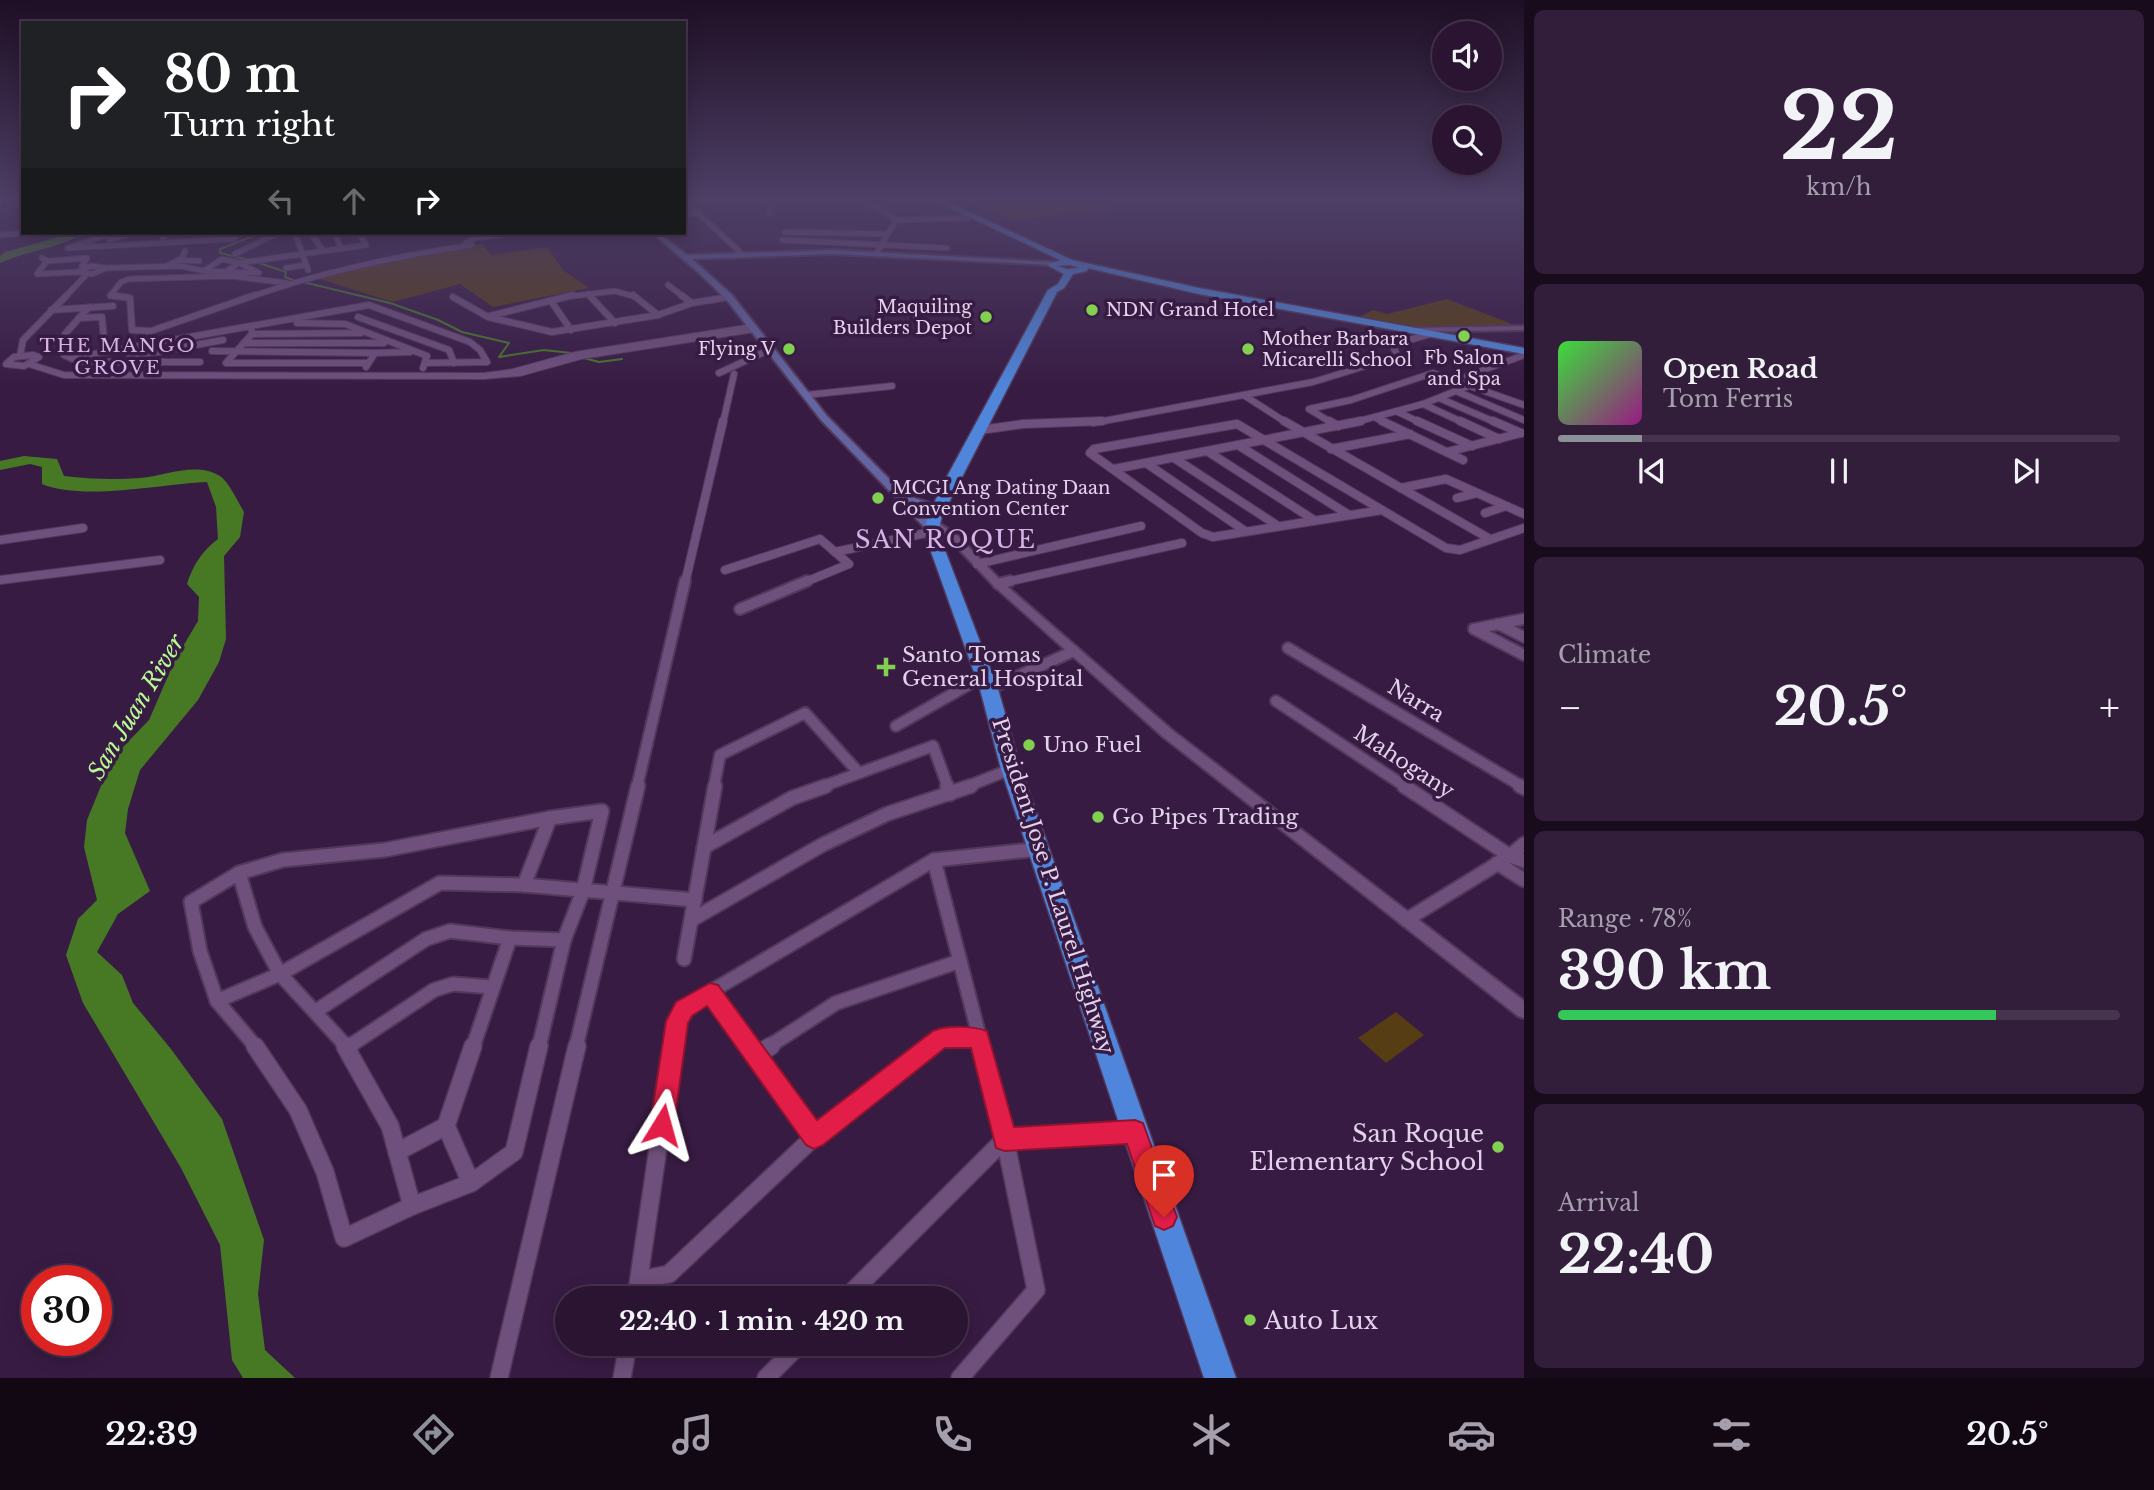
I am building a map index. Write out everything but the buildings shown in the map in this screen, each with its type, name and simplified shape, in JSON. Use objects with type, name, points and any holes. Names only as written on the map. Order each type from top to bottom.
[{"type":"highway","points":[[1050,261],[1054,266],[1074,267],[1465,340]]},
{"type":"highway","points":[[1062,261],[1074,267]]},
{"type":"highway","points":[[1053,290],[1050,284],[1054,266]]},
{"type":"highway","points":[[933,523],[1053,290],[1061,286],[1074,267]]},
{"type":"highway","points":[[1413,332],[1524,353]]},
{"type":"highway","name":"President Jose P. Laurel Highway","points":[[933,523],[986,682],[1011,769],[1220,1378]]},
{"type":"main road","points":[[689,261],[729,298],[806,395],[898,495],[933,523]]},
{"type":"main road","points":[[997,261],[1054,266]]},
{"type":"main road","points":[[898,495],[933,523]]},
{"type":"street","points":[[43,261],[37,274],[166,267],[259,273],[232,261]]},
{"type":"street","points":[[85,261],[82,266],[88,271]]},
{"type":"street","points":[[166,267],[177,261]]},
{"type":"street","points":[[204,271],[219,261]]},
{"type":"street","points":[[225,272],[247,261]]},
{"type":"street","points":[[288,283],[274,279],[199,276],[129,279],[121,282],[110,296],[130,298],[132,330],[145,332],[288,283],[325,269],[367,261]]},
{"type":"street","points":[[275,263],[305,262]]},
{"type":"street","points":[[286,268],[305,262]]},
{"type":"street","points":[[20,356],[23,340],[88,271]]},
{"type":"street","points":[[668,285],[692,303]]},
{"type":"street","points":[[488,317],[551,301],[619,291],[631,293],[658,315]]},
{"type":"street","points":[[587,294],[615,323]]},
{"type":"street","points":[[453,297],[488,317],[548,332],[658,315],[692,303],[729,298]]},
{"type":"street","points":[[551,301],[571,330]]},
{"type":"street","points":[[368,363],[226,363],[244,344],[252,330],[273,323],[369,305],[470,342],[480,350],[487,362],[425,363]]},
{"type":"street","points":[[51,310],[113,306]]},
{"type":"street","points":[[88,308],[65,334],[64,355],[80,362],[200,362]]},
{"type":"street","points":[[273,323],[339,322],[388,311]]},
{"type":"street","points":[[79,318],[103,317],[105,352]]},
{"type":"street","points":[[358,317],[449,350],[454,363]]},
{"type":"street","points":[[339,322],[427,356],[420,376]]},
{"type":"street","points":[[29,364],[64,375],[484,376],[513,372],[575,355],[754,328]]},
{"type":"street","points":[[980,430],[1023,424],[1091,423],[1327,379],[1398,356],[1394,349],[1396,344],[1413,332],[1524,328]]},
{"type":"street","points":[[72,358],[222,332],[252,330],[369,333]]},
{"type":"street","points":[[222,332],[223,340]]},
{"type":"street","points":[[107,362],[223,340]]},
{"type":"street","points":[[186,375],[223,340]]},
{"type":"street","points":[[244,344],[393,343]]},
{"type":"street","points":[[719,373],[771,349]]},
{"type":"street","points":[[212,351],[416,352]]},
{"type":"street","points":[[360,375],[375,353]]},
{"type":"street","points":[[1114,470],[1398,412],[1456,391],[1469,381],[1524,353]]},
{"type":"street","points":[[20,356],[39,357],[29,364],[11,366],[6,363],[20,356]]},
{"type":"street","points":[[1338,426],[1309,409],[1351,400],[1433,373],[1469,381],[1524,405]]},
{"type":"street","points":[[499,1378],[734,374]]},
{"type":"street","points":[[806,395],[892,386]]},
{"type":"street","points":[[1456,391],[1524,420]]},
{"type":"street","points":[[1242,396],[1490,539]]},
{"type":"street","points":[[1439,398],[1522,433]]},
{"type":"street","points":[[1423,404],[1499,439]]},
{"type":"street","points":[[1398,412],[1472,446]]},
{"type":"street","points":[[1376,418],[1462,460]]},
{"type":"street","points":[[1383,510],[1208,536],[1090,453],[1230,423],[1245,427],[1453,550],[1524,528]]},
{"type":"street","points":[[1447,452],[1522,433]]},
{"type":"street","points":[[1331,449],[1410,435]]},
{"type":"street","points":[[1238,445],[1349,515]]},
{"type":"street","points":[[1207,451],[1314,520]]},
{"type":"street","points":[[1174,458],[1278,526]]},
{"type":"street","points":[[1146,463],[1245,531]]},
{"type":"street","points":[[1401,488],[1446,479],[1524,514]]},
{"type":"street","points":[[1457,498],[1477,493]]},
{"type":"street","points":[[1485,513],[1506,506]]},
{"type":"street","points":[[835,552],[933,523],[954,538],[998,584],[1167,733],[1524,1011]]},
{"type":"street","points":[[977,564],[1141,526]]},
{"type":"street","points":[[0,551],[3,539],[83,528]]},
{"type":"street","points":[[725,570],[820,540],[849,564],[740,608]]},
{"type":"street","points":[[998,584],[1182,543]]},
{"type":"street","points":[[0,579],[160,560]]},
{"type":"street","points":[[1524,619],[1474,629],[1524,655]]},
{"type":"street","points":[[1498,624],[1524,637]]},
{"type":"street","name":"Narra","points":[[1288,648],[1524,788]]},
{"type":"street","points":[[896,726],[986,682],[1074,650]]},
{"type":"street","name":"Mahogany","points":[[1276,701],[1510,856],[1524,861]]},
{"type":"street","points":[[684,959],[720,755],[806,713],[859,773]]},
{"type":"street","points":[[704,847],[792,798],[933,746],[950,794]]},
{"type":"street","points":[[693,919],[822,845],[887,814],[950,794],[1011,769]]},
{"type":"street","points":[[602,811],[583,891],[564,940],[514,1152],[471,1183],[412,1206],[344,1238],[325,1172],[298,1110],[255,1046],[217,1001],[200,951],[191,902],[239,873],[283,860],[384,850],[550,818],[602,811]]},
{"type":"street","points":[[524,885],[550,818]]},
{"type":"street","points":[[1406,920],[1510,856],[1524,844]]},
{"type":"street","points":[[639,1286],[677,1021],[684,1009],[934,860],[1040,849]]},
{"type":"street","points":[[934,860],[1005,1139],[1036,1290],[960,1378]]},
{"type":"street","points":[[1497,863],[1524,880]]},
{"type":"street","points":[[239,873],[254,927],[280,974],[347,1048],[390,1126],[412,1206]]},
{"type":"street","points":[[217,1001],[280,974],[440,883],[524,885],[695,900]]},
{"type":"street","points":[[316,1011],[426,939],[450,931],[510,938],[564,940]]},
{"type":"street","points":[[471,1183],[446,1126],[510,938]]},
{"type":"street","points":[[755,1056],[836,1003],[960,961]]},
{"type":"street","points":[[347,1048],[434,990],[453,984],[492,987]]},
{"type":"street","points":[[710,992],[814,1137]]},
{"type":"street","points":[[640,1280],[669,1274],[814,1137],[941,1038],[979,1038]]},
{"type":"street","points":[[397,1152],[446,1126]]},
{"type":"street","points":[[858,1286],[1005,1139],[1135,1132]]},
{"type":"street","points":[[622,1378],[626,1356]]},
{"type":"street","points":[[766,1378],[788,1356]]},
{"type":"shaded area","points":[[389,261],[557,261],[564,271],[589,288],[493,307],[460,284],[393,302],[310,276]]},
{"type":"shaded area","points":[[1447,299],[1517,326],[1418,328],[1359,317],[1373,310],[1387,314]]},
{"type":"shaded area","points":[[24,456],[57,459],[64,476],[83,478],[140,478],[191,470],[211,472],[227,483],[244,512],[240,537],[224,556],[226,639],[219,662],[198,700],[140,770],[128,809],[125,833],[150,891],[118,914],[97,952],[122,975],[133,1003],[171,1049],[222,1119],[264,1240],[258,1294],[265,1350],[295,1378],[243,1378],[232,1360],[220,1245],[181,1168],[83,1003],[66,955],[78,919],[97,900],[84,847],[87,820],[105,776],[124,746],[149,720],[175,660],[198,621],[199,597],[187,584],[199,559],[218,539],[216,507],[207,482],[123,490],[78,491],[42,484],[42,467],[30,464],[0,470],[0,461]]},
{"type":"shaded area","points":[[1396,1012],[1424,1035],[1386,1063],[1358,1038]]},
{"type":"waterway","points":[[259,263],[286,272],[285,277],[293,280]]},
{"type":"waterway","points":[[303,282],[390,303],[438,320],[462,332],[509,343],[499,357],[544,350],[571,353]]},
{"type":"waterway","points":[[584,358],[599,362],[622,359]]},
{"type":"place","name":"NDN Grand Hotel","points":[[1092,310]]},
{"type":"place","name":"Maquiling Builders Depot","points":[[986,317]]},
{"type":"place","name":"Fb Salon and Spa","points":[[1464,336]]},
{"type":"place","name":"Flying V","points":[[789,349]]},
{"type":"place","name":"Mother Barbara Micarelli School","points":[[1248,349]]},
{"type":"place","name":"MCGI Ang Dating Daan Convention Center","points":[[878,498]]},
{"type":"place","name":"Santo Tomas General Hospital","points":[[886,667]]},
{"type":"place","name":"Uno Fuel","points":[[1029,745]]},
{"type":"place","name":"Go Pipes Trading","points":[[1098,817]]},
{"type":"place","name":"San Roque Elementary School","points":[[1498,1147]]},
{"type":"place","name":"Auto Lux","points":[[1250,1320]]},
{"type":"district","name":"THE MANGO GROVE","points":[[118,356]]},
{"type":"district","name":"SAN ROQUE","points":[[946,539]]},
{"type":"route","points":[[662,1125],[677,1021],[684,1009],[710,992],[814,1137],[941,1038],[979,1038],[1005,1139],[1135,1132],[1164,1217]]},
{"type":"water label","name":"San Juan River","points":[[136,707]]}]
